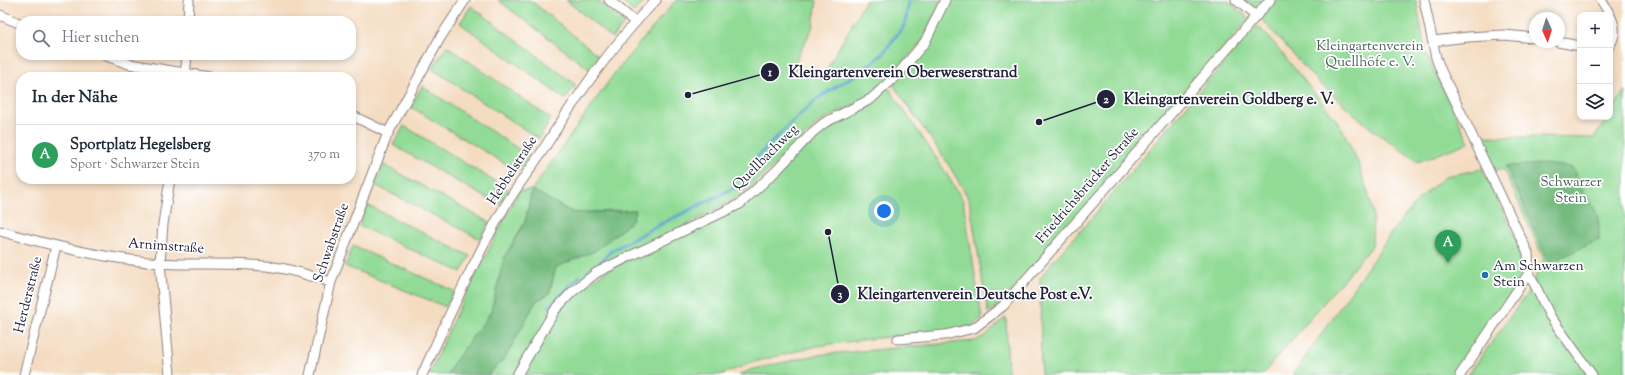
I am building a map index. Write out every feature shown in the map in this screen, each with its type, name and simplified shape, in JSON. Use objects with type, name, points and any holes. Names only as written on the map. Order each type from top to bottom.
[{"type":"street","points":[[188,16],[189,0]]},
{"type":"street","name":"Schwabstraße","points":[[310,375],[331,282],[388,133],[437,44],[465,0]]},
{"type":"street","points":[[609,0],[636,22]]},
{"type":"street","name":"Hebbelstraße","points":[[422,375],[461,292],[508,201],[607,56],[656,0]]},
{"type":"street","name":"Quellbachweg","points":[[517,375],[555,310],[572,292],[596,274],[617,262],[740,204],[777,170],[818,127],[871,99],[898,74],[925,42],[945,0]]},
{"type":"street","points":[[1236,0],[1256,16]]},
{"type":"street","name":"Friedrichsbrücker Straße","points":[[898,339],[945,335],[974,328],[1003,306],[1270,0]]},
{"type":"street","points":[[1424,0],[1436,58],[1442,74],[1528,253],[1531,277],[1550,316],[1592,375]]},
{"type":"street","points":[[1601,0],[1608,12]]},
{"type":"street","points":[[0,15],[16,22]]},
{"type":"street","points":[[1613,21],[1615,24],[1613,33]]},
{"type":"street","points":[[1433,41],[1504,35],[1529,37]]},
{"type":"street","points":[[1565,43],[1577,45]]},
{"type":"street","points":[[118,60],[129,64],[170,72]]},
{"type":"street","points":[[186,72],[187,60]]},
{"type":"street","points":[[356,117],[388,133]]},
{"type":"street","points":[[169,184],[163,224],[160,263],[170,375]]},
{"type":"street","name":"Arnimstraße","points":[[0,231],[56,246],[104,255],[160,263],[253,266],[285,269],[331,282]]},
{"type":"street","name":"Herderstraße","points":[[24,375],[56,246]]},
{"type":"street","points":[[1460,375],[1531,277]]},
{"type":"green space","points":[[498,0],[530,0],[599,56],[589,69]]},
{"type":"green space","points":[[566,0],[597,0],[624,24],[612,38]]},
{"type":"green space","points":[[620,0],[646,0],[634,12]]},
{"type":"green space","points":[[676,0],[817,0],[813,26],[792,68],[824,74],[866,0],[941,0],[922,41],[891,76],[868,98],[820,122],[747,191],[708,214],[582,280],[513,375],[487,375],[505,358],[536,301],[549,294],[556,267],[606,241],[631,221],[635,210],[573,213],[532,190],[616,71]]},
{"type":"green space","points":[[947,0],[1227,0],[1249,19],[1001,304],[988,313],[969,199],[947,162],[892,83],[927,43]]},
{"type":"green space","points":[[1242,0],[1265,0],[1256,11]]},
{"type":"green space","name":"Kleingartenverein Quellhöfe e. V.","points":[[1277,0],[1416,0],[1426,54],[1469,142],[1418,162],[1369,127],[1315,79],[1261,18]]},
{"type":"green space","points":[[471,6],[576,85],[565,99],[460,23]]},
{"type":"green space","points":[[1257,26],[1268,36],[1337,121],[1344,132],[1358,163],[1369,196],[1373,213],[1372,246],[1262,375],[1041,375],[1040,279],[1053,261]]},
{"type":"green space","points":[[447,46],[551,119],[539,139],[432,69]]},
{"type":"green space","points":[[422,86],[529,156],[519,172],[411,107]]},
{"type":"green space","points":[[888,87],[941,165],[963,201],[982,318],[972,326],[945,332],[877,338],[817,346],[754,362],[720,375],[519,375],[553,316],[578,290],[611,268],[745,204],[817,134]]},
{"type":"green space","name":"Schwarzer Stein","points":[[1625,90],[1625,375],[1468,375],[1528,292],[1544,259],[1504,170],[1491,169],[1475,136],[1594,138],[1606,120],[1613,120],[1613,109]]},
{"type":"green space","points":[[404,126],[509,190],[499,205],[393,145]]},
{"type":"green space","points":[[1543,164],[1572,167],[1599,217],[1599,240],[1549,263],[1506,166]]},
{"type":"green space","points":[[384,165],[489,222],[480,239],[375,185]]},
{"type":"green space","points":[[1482,169],[1524,254],[1526,272],[1456,375],[1293,375],[1394,229],[1422,196],[1446,176]]},
{"type":"green space","points":[[532,190],[525,222],[504,258],[491,312],[453,364],[448,375],[429,375],[456,314],[519,191]]},
{"type":"green space","points":[[532,190],[573,213],[635,210],[632,221],[595,251],[556,267],[549,294],[536,301],[505,358],[487,375],[448,375],[453,364],[491,312],[504,258],[525,222]]},
{"type":"green space","points":[[367,205],[470,256],[461,272],[359,226]]},
{"type":"green space","points":[[353,246],[454,291],[446,307],[345,266]]},
{"type":"green space","points":[[1006,317],[1008,375],[739,375],[750,370],[816,355],[975,341],[985,336]]},
{"type":"waterway","points":[[744,182],[750,177],[757,157],[818,98],[860,72],[882,55],[905,24],[909,0]]},
{"type":"waterway","points":[[587,272],[594,269],[611,251],[657,226],[736,187]]},
{"type":"waterway","points":[[549,307],[580,276]]},
{"type":"place","name":"Kleingartenverein Oberweserstrand","points":[[688,95]]},
{"type":"place","name":"Kleingartenverein Goldberg e. V.","points":[[1039,122]]},
{"type":"place","name":"Kleingartenverein Deutsche Post e.V.","points":[[828,232]]},
{"type":"place","name":"Sportplatz Hegelsberg","points":[[1448,263]]},
{"type":"place","name":"Am Schwarzen Stein","points":[[1485,275]]}]
